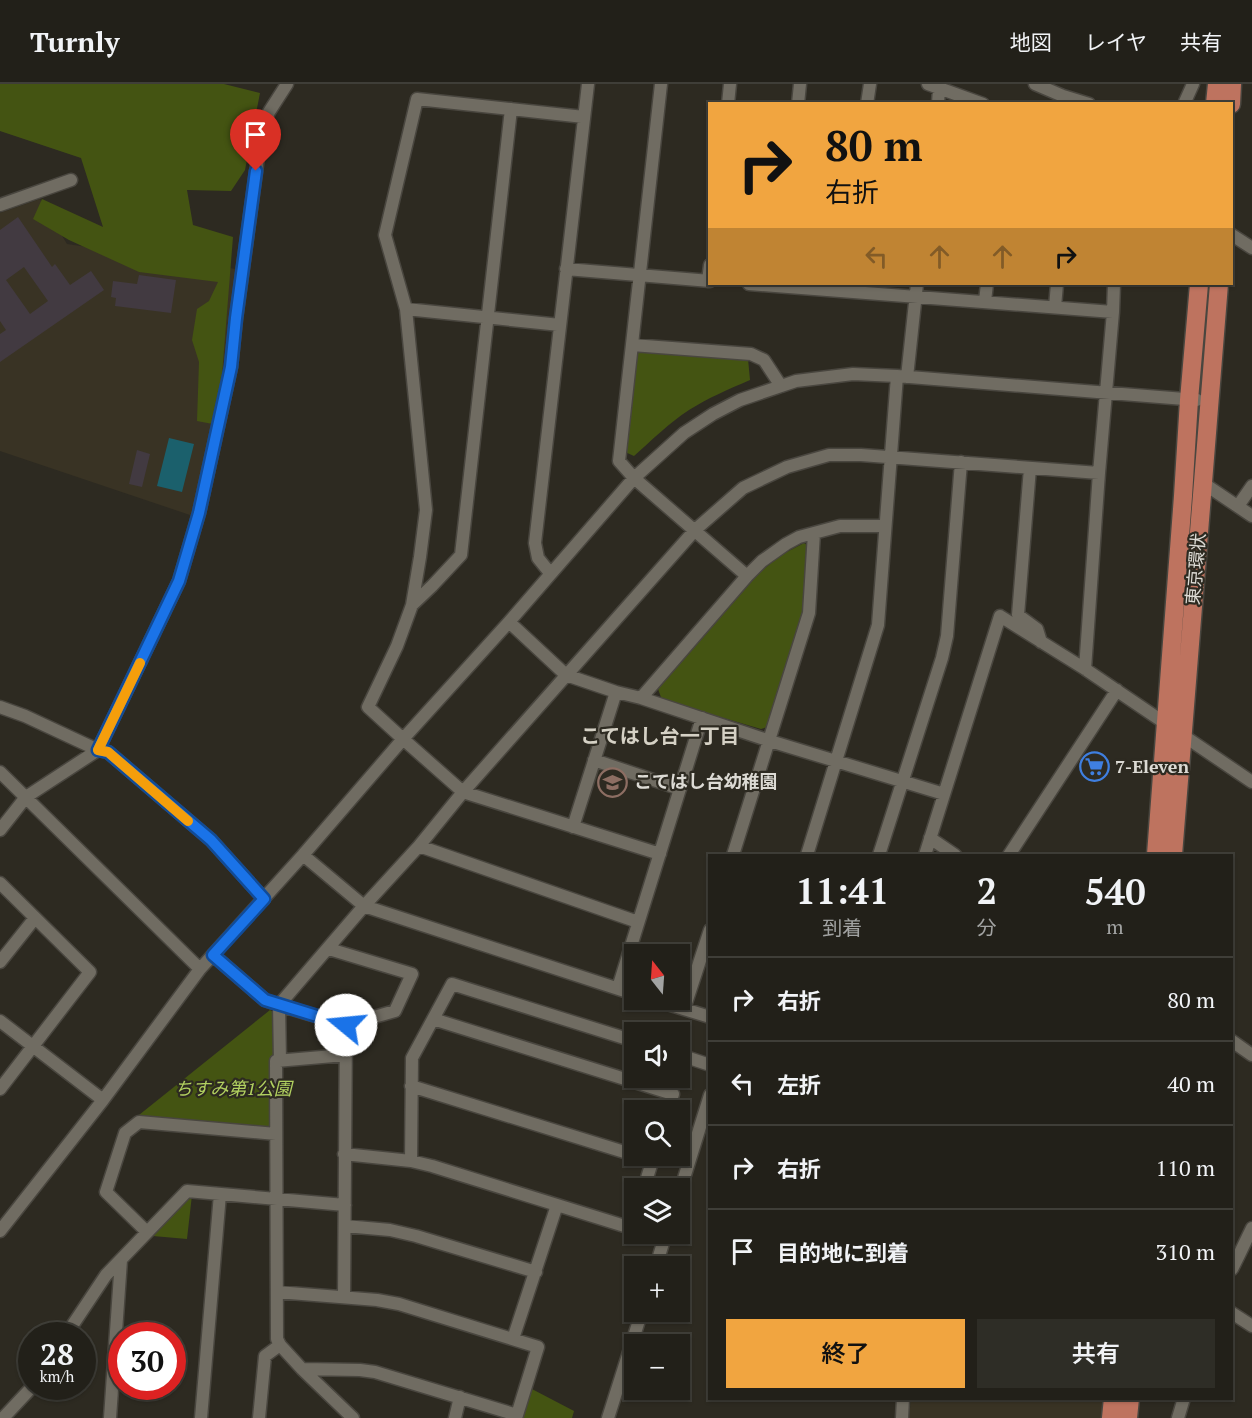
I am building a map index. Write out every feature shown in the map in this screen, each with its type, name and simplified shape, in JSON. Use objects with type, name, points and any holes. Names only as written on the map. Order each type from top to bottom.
[{"type":"highway","points":[[1215,102],[1217,84]]},
{"type":"highway","points":[[1231,102],[1232,84]]},
{"type":"highway","name":"東京環状","points":[[1156,854],[1199,285]]},
{"type":"highway","name":"東京環状","points":[[1173,854],[1219,285]]},
{"type":"highway","points":[[1111,1418],[1113,1400]]},
{"type":"highway","points":[[1128,1418],[1130,1400]]},
{"type":"street","points":[[0,830],[26,797],[98,750],[179,581],[199,513],[231,367],[262,128],[269,112],[287,84]]},
{"type":"street","points":[[550,573],[538,558],[535,543],[588,84]]},
{"type":"street","points":[[661,84],[619,461],[634,478],[747,576]]},
{"type":"street","points":[[728,102],[730,84]]},
{"type":"street","points":[[798,102],[800,84]]},
{"type":"street","points":[[867,102],[870,84]]},
{"type":"street","points":[[1035,84],[1082,102]]},
{"type":"street","points":[[1185,102],[1193,84]]},
{"type":"street","points":[[934,86],[938,102]]},
{"type":"street","points":[[934,86],[978,102]]},
{"type":"street","points":[[584,117],[417,99],[385,235],[406,309],[426,510],[412,605],[397,646],[368,707],[464,792],[660,854]]},
{"type":"street","points":[[412,605],[460,555],[511,109]]},
{"type":"street","points":[[0,205],[71,180]]},
{"type":"street","points":[[1233,235],[1252,248]]},
{"type":"street","points":[[566,269],[708,281]]},
{"type":"street","points":[[800,285],[916,290],[985,302],[1113,312]]},
{"type":"street","points":[[985,302],[987,285]]},
{"type":"street","points":[[1055,307],[1057,285]]},
{"type":"street","points":[[1085,669],[1114,285]]},
{"type":"street","points":[[807,854],[878,625],[891,457],[916,290]]},
{"type":"street","points":[[406,309],[560,325]]},
{"type":"street","points":[[632,345],[751,354],[764,360],[781,386]]},
{"type":"street","points":[[0,1231],[103,1100],[200,969],[634,478],[684,433],[740,400],[796,381],[853,374],[1210,400]]},
{"type":"street","points":[[280,1061],[279,1005],[695,530],[743,488],[787,467],[829,455],[891,457],[1099,473]]},
{"type":"street","points":[[879,854],[947,636],[961,462]]},
{"type":"street","points":[[1030,468],[1018,615],[1037,629],[1041,642]]},
{"type":"street","points":[[1203,483],[1252,516]]},
{"type":"street","points":[[1238,506],[1252,486]]},
{"type":"street","points":[[641,698],[747,576],[762,561],[786,544],[799,537],[840,526],[885,526]]},
{"type":"street","points":[[733,854],[809,613],[814,533]]},
{"type":"street","points":[[925,854],[999,616],[1085,669],[1252,782]]},
{"type":"street","points":[[509,622],[566,675],[944,794]]},
{"type":"street","points":[[1011,854],[1117,690]]},
{"type":"street","points":[[573,827],[616,692]]},
{"type":"street","points":[[0,707],[25,716],[98,750],[108,752],[211,840],[264,899]]},
{"type":"street","points":[[618,988],[702,718]]},
{"type":"street","points":[[594,760],[680,789]]},
{"type":"street","points":[[0,772],[200,969]]},
{"type":"street","points":[[930,838],[954,854]]},
{"type":"street","points":[[419,846],[638,922]]},
{"type":"street","points":[[303,855],[364,906],[624,990]]},
{"type":"street","points":[[0,883],[90,972],[0,1089]]},
{"type":"street","points":[[0,962],[35,918]]},
{"type":"street","points":[[690,992],[708,936]]},
{"type":"street","points":[[213,955],[265,1000],[279,1005],[346,1025],[395,1011],[412,974],[328,949]]},
{"type":"street","points":[[411,1161],[411,1058],[452,984],[624,1038]]},
{"type":"street","points":[[684,1010],[708,1016]]},
{"type":"street","points":[[433,1019],[673,1094],[671,1100]]},
{"type":"street","points":[[0,1021],[103,1100]]},
{"type":"street","points":[[344,1297],[346,1025]]},
{"type":"street","points":[[1233,1042],[1252,1055]]},
{"type":"street","points":[[345,1055],[276,1061],[277,1339],[302,1369],[353,1418]]},
{"type":"street","points":[[690,1058],[708,1064]]},
{"type":"street","points":[[411,1086],[624,1152]]},
{"type":"street","points":[[684,1178],[708,1101]]},
{"type":"street","points":[[147,1233],[106,1192],[124,1133],[139,1122],[276,1134]]},
{"type":"street","points":[[345,1154],[411,1161],[624,1226]]},
{"type":"street","points":[[75,1322],[106,1275],[187,1191],[345,1205]]},
{"type":"street","points":[[201,1418],[220,1194]]},
{"type":"street","points":[[513,1339],[557,1205]]},
{"type":"street","points":[[345,1226],[399,1232],[536,1272]]},
{"type":"street","points":[[1233,1267],[1252,1228]]},
{"type":"street","points":[[110,1418],[121,1260]]},
{"type":"street","points":[[277,1292],[377,1300],[399,1304],[538,1347],[517,1415],[375,1372],[350,1369],[302,1369]]},
{"type":"street","points":[[1233,1314],[1252,1326]]},
{"type":"street","points":[[608,1418],[639,1322]]},
{"type":"street","points":[[259,1418],[265,1356],[280,1345]]},
{"type":"street","points":[[455,1418],[460,1397]]},
{"type":"street","points":[[3,1418],[20,1400]]},
{"type":"street","points":[[902,1418],[903,1400]]},
{"type":"street","points":[[1178,1418],[1183,1400]]},
{"type":"shaded area","points":[[40,199],[67,244],[236,269],[228,365],[193,516],[0,451],[0,213]]},
{"type":"shaded area","points":[[911,1400],[1105,1400],[1104,1418],[909,1418]]},
{"type":"green space","points":[[0,84],[224,84],[260,93],[245,170],[231,191],[187,190],[193,225],[233,237],[218,425],[197,421],[199,362],[192,340],[197,309],[209,301],[218,282],[139,272],[69,240],[33,219],[42,199],[103,227],[81,158],[0,131]]},
{"type":"green space","points":[[643,350],[748,359],[750,380],[689,410],[634,456],[625,452],[635,355]]},
{"type":"green space","points":[[804,543],[810,547],[804,616],[770,726],[761,729],[662,700],[658,689],[759,573],[781,555]]},
{"type":"green space","name":"ちすみ第1公園","points":[[270,1010],[276,1014],[271,1126],[264,1130],[134,1119]]},
{"type":"green space","points":[[192,1195],[187,1239],[153,1236]]},
{"type":"green space","points":[[530,1388],[574,1411],[572,1418],[522,1418]]},
{"type":"water","points":[[169,438],[194,444],[182,492],[157,486]]},
{"type":"building","points":[[18,217],[52,267],[55,264],[70,285],[91,271],[104,290],[0,362],[0,334],[6,330],[0,321],[0,230]],"holes":[[[24,267],[48,301],[30,314],[6,280]]]},
{"type":"building","points":[[139,275],[176,280],[171,313],[115,306],[116,298],[111,297],[113,281],[137,284]]},
{"type":"building","points":[[137,450],[150,454],[142,487],[129,484]]},
{"type":"slow traffic","points":[[140,663],[98,750],[108,752],[188,821]]},
{"type":"place","name":"7-Eleven","points":[[1094,767]]},
{"type":"place","name":"こてはし台幼稚園","points":[[613,782]]},
{"type":"district","name":"こてはし台一丁目","points":[[660,736]]},
{"type":"route","points":[[256,171],[231,367],[199,513],[179,581],[98,750],[108,752],[211,840],[264,899],[213,955],[265,1000],[346,1025]]}]
